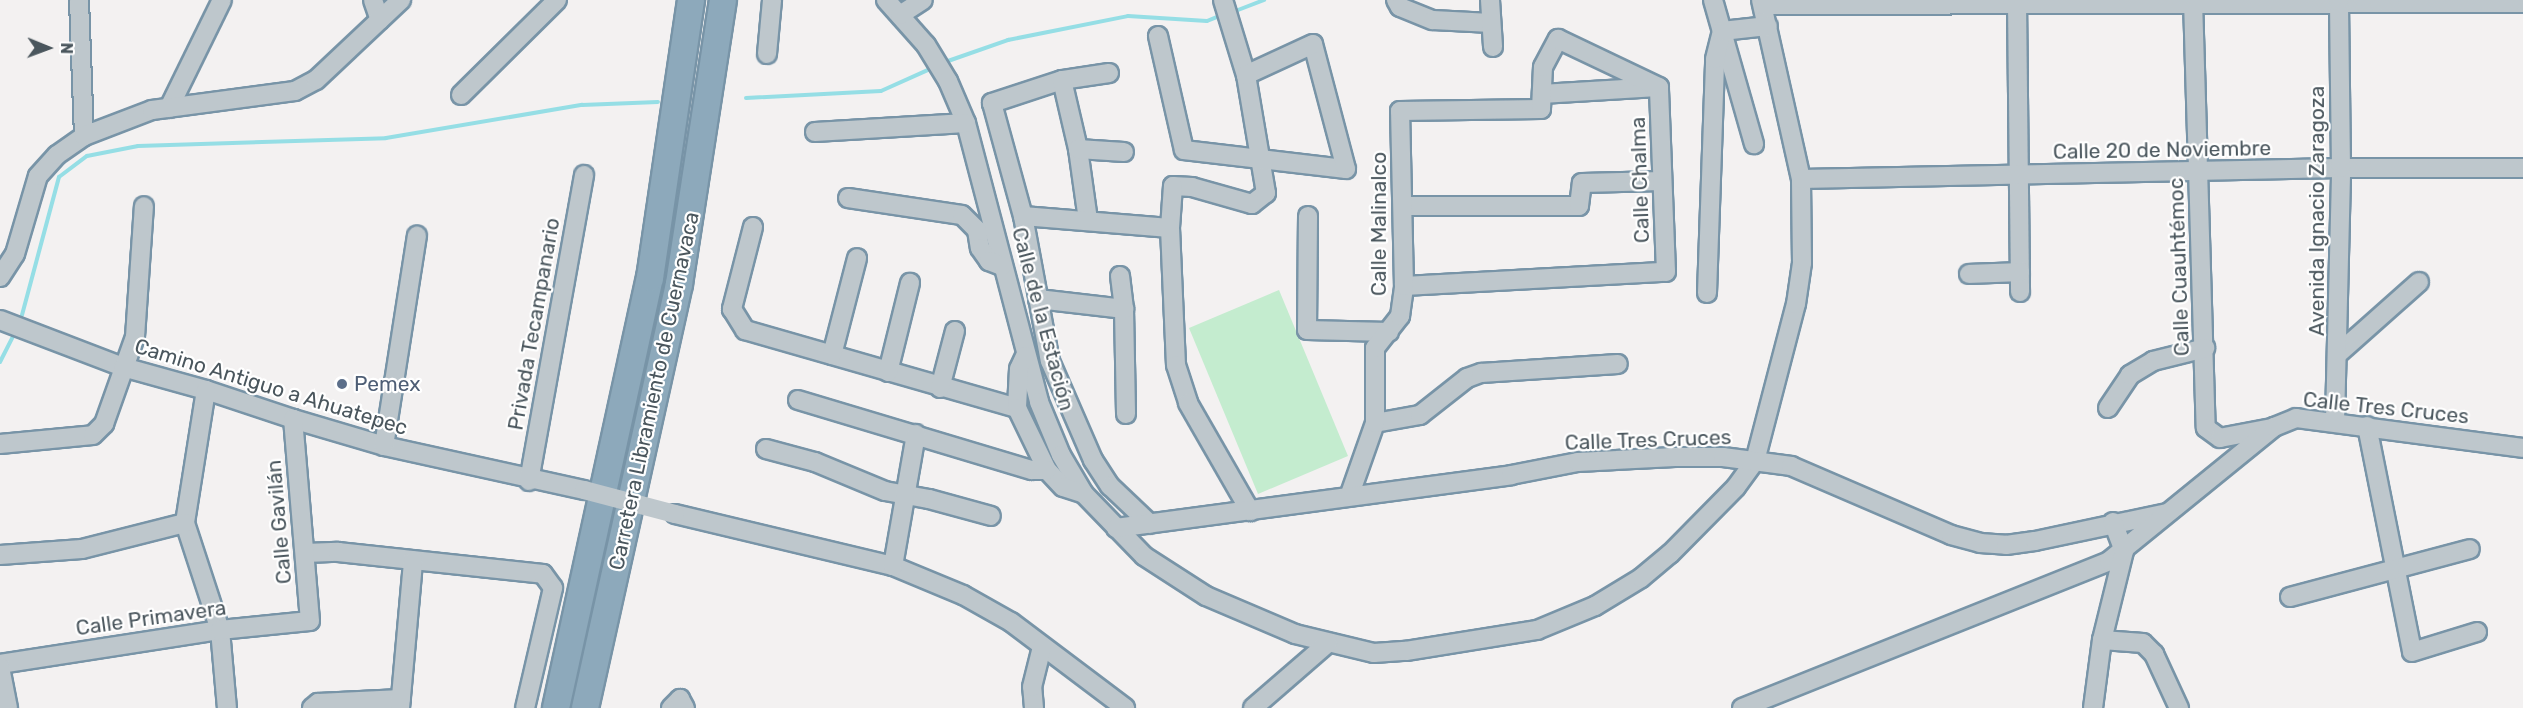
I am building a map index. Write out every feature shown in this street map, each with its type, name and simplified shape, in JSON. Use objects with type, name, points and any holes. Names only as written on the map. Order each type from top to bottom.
[{"type":"highway","name":"Carretera Libramiento de Cuernavaca","points":[[556,708],[650,278],[691,0]]},
{"type":"highway","name":"Carretera Libramiento de Cuernavaca","points":[[585,708],[677,296],[723,0]]},
{"type":"street","points":[[79,0],[84,136]]},
{"type":"street","points":[[169,108],[222,0]]},
{"type":"street","points":[[372,0],[380,20]]},
{"type":"street","points":[[0,277],[15,254],[38,176],[57,155],[84,136],[152,111],[295,91],[316,80],[401,0]]},
{"type":"street","points":[[766,54],[772,0]]},
{"type":"street","name":"Calle de la Estación","points":[[886,0],[926,45],[948,81],[966,123],[993,219],[1002,266],[1039,402],[1061,455],[1084,494],[1144,556],[1206,596],[1251,619],[1328,643],[1374,653],[1406,651],[1537,630],[1595,606],[1641,578],[1670,554],[1736,487],[1755,461],[1796,304],[1802,263],[1801,179],[1762,2]]},
{"type":"street","points":[[900,15],[924,0]]},
{"type":"street","points":[[1223,0],[1246,75],[1263,159],[1266,193],[1260,201],[1252,204],[1192,187],[1173,186],[1170,228],[1176,365],[1188,404],[1250,511]]},
{"type":"street","points":[[1396,0],[1400,7],[1433,20],[1491,23]]},
{"type":"street","points":[[1490,0],[1493,47]]},
{"type":"street","points":[[1713,0],[1754,144]]},
{"type":"street","name":"Avenida Ignacio Zaragoza","points":[[2335,421],[2339,353],[2341,168],[2339,1]]},
{"type":"street","points":[[1762,2],[2523,3]]},
{"type":"street","points":[[2017,2],[2020,292]]},
{"type":"street","name":"Calle Cuauhtémoc","points":[[2194,2],[2206,428],[2220,438],[2274,428]]},
{"type":"street","points":[[461,95],[549,3]]},
{"type":"street","points":[[1722,31],[1768,26]]},
{"type":"street","points":[[1707,293],[1715,59],[1722,31]]},
{"type":"street","points":[[1158,36],[1184,150],[1347,169],[1313,44],[1246,75]]},
{"type":"street","points":[[1558,39],[1659,87],[1542,94],[1543,67],[1558,39]]},
{"type":"street","points":[[1109,73],[1062,80],[992,103],[1023,216],[1050,361],[1093,460],[1110,486],[1150,524]]},
{"type":"street","points":[[1062,80],[1078,149],[1088,220]]},
{"type":"street","name":"Calle Chalma","points":[[1404,286],[1665,272],[1659,87]]},
{"type":"street","name":"Calle Malinalco","points":[[1350,494],[1375,423],[1375,348],[1400,316],[1404,286],[1400,111],[1541,109],[1542,94]]},
{"type":"street","points":[[815,132],[966,123]]},
{"type":"street","points":[[1078,149],[1124,152]]},
{"type":"street","name":"Calle 20 de Noviembre","points":[[1801,179],[2199,173],[2341,168],[2523,168]]},
{"type":"street","name":"Privada Tecampanario","points":[[529,481],[584,175]]},
{"type":"street","points":[[1403,206],[1579,206],[1581,183],[1662,181]]},
{"type":"street","points":[[848,198],[962,215],[976,230],[981,248],[989,261],[1002,266]]},
{"type":"street","points":[[0,444],[93,435],[104,424],[135,338],[144,206]]},
{"type":"street","points":[[1023,216],[1170,228]]},
{"type":"street","points":[[1308,216],[1307,330],[1389,332]]},
{"type":"street","points":[[753,227],[732,309],[736,321],[745,330],[940,388],[1017,408]]},
{"type":"street","points":[[384,446],[417,237]]},
{"type":"street","points":[[832,355],[857,258]]},
{"type":"street","points":[[1969,274],[2020,272]]},
{"type":"street","points":[[1120,276],[1124,309],[1126,414]]},
{"type":"street","points":[[2339,353],[2419,282]]},
{"type":"street","points":[[888,372],[910,283]]},
{"type":"street","points":[[1038,299],[1124,309]]},
{"type":"street","name":"Camino Antiguo a Ahuatepec","points":[[0,320],[123,367],[206,390],[292,419],[384,446],[529,481],[584,490],[893,566],[963,595],[1011,622],[1125,708]]},
{"type":"street","points":[[940,388],[955,331]]},
{"type":"street","points":[[2108,408],[2130,375],[2153,361],[2205,348]]},
{"type":"street","points":[[1025,354],[1019,369],[1017,408],[1047,470],[1063,487],[1084,494]]},
{"type":"street","points":[[1375,423],[1420,415],[1467,378],[1481,373],[1618,364]]},
{"type":"street","points":[[206,390],[185,523],[220,630],[227,708]]},
{"type":"street","points":[[798,400],[1032,470],[1047,470]]},
{"type":"street","name":"Calle Tres Cruces","points":[[1742,708],[2109,561],[2274,428],[2296,418],[2335,421],[2523,448]]},
{"type":"street","name":"Calle Gavilán","points":[[292,419],[310,621]]},
{"type":"street","points":[[2367,426],[2412,652],[2477,632]]},
{"type":"street","points":[[893,566],[916,434]]},
{"type":"street","points":[[2234,435],[2244,452]]},
{"type":"street","points":[[766,448],[904,496],[929,499],[991,516]]},
{"type":"street","name":"Calle Tres Cruces","points":[[1116,528],[1250,511],[1350,494],[1510,475],[1578,462],[1723,457],[1791,466],[1951,535],[1980,543],[2006,545],[2035,541],[2113,522],[2167,513]]},
{"type":"street","points":[[2093,708],[2102,640],[2124,551],[2113,522]]},
{"type":"street","points":[[0,555],[93,547],[185,523]]},
{"type":"street","points":[[2290,597],[2470,549]]},
{"type":"street","points":[[305,553],[338,552],[543,574],[551,580],[553,588],[525,708]]},
{"type":"street","points":[[312,708],[318,704],[401,704],[413,561]]},
{"type":"street","name":"Calle Primavera","points":[[9,708],[0,665],[220,630],[310,621]]},
{"type":"street","points":[[2102,640],[2143,644],[2154,654],[2179,708]]},
{"type":"street","points":[[1253,708],[1328,643]]},
{"type":"street","points":[[1034,708],[1032,687],[1042,647]]},
{"type":"street","points":[[671,708],[680,699],[685,708]]},
{"type":"green space","points":[[1279,290],[1348,456],[1258,494],[1189,328]]},
{"type":"waterway","points":[[1238,10],[1264,0]]},
{"type":"waterway","points":[[948,61],[1008,40],[1128,16],[1207,21],[1217,17]]},
{"type":"waterway","points":[[746,98],[881,91],[928,70]]},
{"type":"waterway","points":[[22,315],[59,177],[87,156],[138,146],[386,138],[582,105],[658,102]]},
{"type":"waterway","points":[[0,362],[12,338]]},
{"type":"place","name":"Pemex","points":[[342,384]]}]
